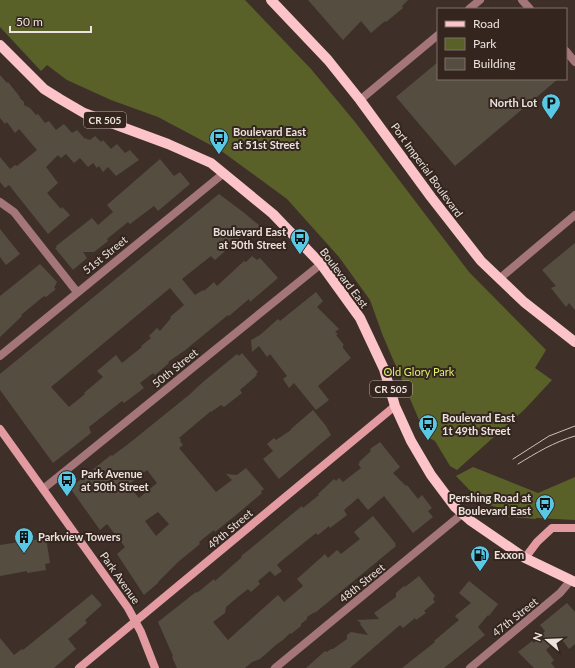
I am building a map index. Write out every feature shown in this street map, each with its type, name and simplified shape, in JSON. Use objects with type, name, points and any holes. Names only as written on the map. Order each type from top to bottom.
[{"type":"main road","name":"Port Imperial Boulevard","points":[[271,0],[328,60],[360,100],[481,261],[524,302],[575,342]]},
{"type":"main road","name":"Boulevard East","points":[[0,45],[44,89],[60,99],[84,113],[168,144],[211,163],[274,214],[321,264],[360,318],[384,369],[395,406],[411,441],[431,475],[455,507],[462,514],[525,558],[573,581]]},
{"type":"street","points":[[470,8],[480,0]]},
{"type":"street","points":[[522,0],[529,8]]},
{"type":"street","points":[[360,100],[437,36]]},
{"type":"street","points":[[567,52],[575,62]]},
{"type":"street","name":"51st Street","points":[[0,356],[224,173]]},
{"type":"street","points":[[0,202],[14,212],[77,292]]},
{"type":"street","points":[[499,279],[575,215]]},
{"type":"street","name":"50th Street","points":[[43,489],[321,264]]},
{"type":"street","name":"49th Street","points":[[79,668],[395,406]]},
{"type":"street","name":"Park Avenue","points":[[0,429],[128,608],[155,668]]},
{"type":"street","name":"48th Street","points":[[275,668],[462,514]]},
{"type":"street","points":[[525,558],[537,542],[552,528],[575,528]]},
{"type":"street","name":"47th Street","points":[[470,668],[573,581]]},
{"type":"green space","name":"Old Glory Park","points":[[0,0],[245,0],[311,69],[355,122],[469,272],[546,350],[535,368],[552,380],[525,409],[457,470],[450,466],[435,441],[426,436],[383,336],[370,300],[339,257],[287,199],[220,150],[158,117],[111,100],[67,80],[47,65],[41,71],[0,27]]},
{"type":"green space","points":[[473,467],[538,493],[575,477],[575,520],[500,516],[500,508],[482,503],[456,476]]},
{"type":"building","points":[[308,0],[408,0],[402,6],[403,8],[371,33],[361,21],[343,40]]},
{"type":"building","points":[[437,63],[437,80],[557,80],[455,166],[396,97]]},
{"type":"building","points":[[0,75],[7,83],[8,82],[24,102],[24,105],[30,108],[36,115],[38,114],[45,123],[49,121],[56,130],[64,124],[72,133],[77,130],[85,139],[90,140],[95,136],[101,142],[103,140],[111,149],[117,144],[125,153],[130,150],[139,160],[116,176],[108,167],[103,172],[99,166],[97,168],[93,163],[88,167],[80,158],[74,163],[66,154],[61,158],[58,155],[46,167],[58,183],[47,193],[61,209],[62,207],[70,215],[48,234],[9,185],[5,188],[0,182],[0,157],[10,169],[15,165],[17,166],[37,150],[19,129],[15,133],[7,122],[5,124],[0,118]]},
{"type":"building","points":[[160,159],[174,176],[180,172],[190,184],[158,211],[154,206],[130,224],[128,222],[94,252],[83,252],[87,258],[73,270],[55,248],[57,247],[56,246],[92,218],[98,225],[113,212],[107,205]]},
{"type":"building","points":[[219,194],[260,226],[248,235],[245,233],[215,260],[211,256],[182,279],[195,295],[203,290],[204,291],[214,282],[217,286],[244,261],[246,262],[252,256],[257,260],[260,258],[278,278],[250,302],[249,299],[168,362],[169,363],[155,375],[153,373],[140,383],[144,388],[124,403],[122,401],[89,427],[91,433],[53,463],[0,390],[0,374]],"holes":[[[170,288],[184,305],[170,317],[171,318],[160,331],[157,328],[149,336],[151,338],[122,363],[116,355],[97,371],[103,377],[69,407],[51,387]]]},
{"type":"building","points":[[0,229],[20,254],[6,265],[0,257]]},
{"type":"building","points":[[575,243],[575,310],[569,303],[566,307],[551,288],[556,286],[542,270]]},
{"type":"building","points":[[40,264],[57,282],[54,288],[56,289],[46,297],[44,296],[21,315],[22,316],[0,337],[0,296]]},
{"type":"building","points":[[316,292],[323,301],[317,307],[339,329],[335,332],[338,334],[336,335],[344,345],[343,348],[351,358],[318,386],[329,400],[316,410],[294,383],[289,388],[283,379],[287,376],[270,354],[267,357],[259,346],[252,352],[251,340],[260,335],[278,319],[280,321]]},
{"type":"building","points":[[242,353],[258,372],[256,374],[257,375],[240,390],[242,393],[224,407],[221,405],[211,411],[179,438],[183,445],[179,448],[216,492],[232,480],[226,474],[237,475],[246,468],[264,489],[261,491],[262,493],[236,515],[215,532],[214,530],[199,542],[200,544],[178,562],[144,595],[117,554],[125,547],[107,524],[100,530],[70,488],[111,455],[112,456],[127,445],[237,354],[239,356]],"holes":[[[147,470],[157,483],[139,498],[128,485]],[[158,512],[169,524],[156,536],[145,521]]]},
{"type":"building","points":[[313,410],[326,426],[331,435],[279,479],[263,459],[273,451],[267,444],[274,438],[276,440],[291,430]]},
{"type":"building","points":[[380,442],[400,467],[393,473],[406,486],[407,485],[418,499],[422,495],[432,508],[428,511],[433,517],[413,533],[384,496],[368,510],[358,498],[344,510],[347,515],[318,535],[316,533],[280,562],[277,565],[282,571],[275,576],[270,571],[258,581],[260,584],[251,592],[248,589],[239,596],[226,607],[225,613],[213,622],[228,640],[278,595],[284,602],[303,586],[297,579],[325,554],[328,558],[337,550],[341,554],[360,539],[354,532],[373,516],[396,544],[396,546],[316,612],[307,617],[301,626],[291,634],[290,633],[260,659],[252,662],[245,668],[177,668],[158,622],[214,579],[215,581],[242,557],[241,556],[302,506],[303,508],[319,495],[318,494],[334,479],[336,481],[339,478],[343,482],[361,468],[358,464],[360,463],[359,462],[371,451],[370,449]]},
{"type":"building","name":"Parkview Towers","points":[[46,538],[50,563],[45,564],[46,570],[27,573],[27,571],[0,576],[0,545]]},
{"type":"building","points":[[419,576],[435,596],[433,599],[435,602],[424,611],[426,613],[416,620],[415,618],[403,628],[400,625],[350,668],[306,668],[325,651],[327,652],[333,649],[347,639],[347,635],[351,632],[368,635],[360,624],[361,623],[357,620],[379,619],[374,613],[396,597],[396,593],[404,586],[405,587]]},
{"type":"building","points":[[469,581],[498,604],[478,627],[485,635],[444,668],[402,668],[435,642],[434,641],[459,620],[455,616],[471,603],[459,593]]},
{"type":"building","points":[[92,594],[102,605],[85,620],[87,623],[68,639],[76,649],[54,668],[0,668],[0,638],[14,655],[22,649],[23,650]]},
{"type":"building","points":[[567,603],[575,612],[575,644],[569,649],[560,637],[546,650],[554,660],[551,663],[555,668],[534,668],[518,652],[532,641],[534,643],[545,631],[540,625]]},
{"type":"tram line","points":[[513,459],[549,436],[575,426]]},
{"type":"tram line","points":[[518,464],[552,445],[575,436]]},
{"type":"place","name":"North Lot","points":[[551,120]]},
{"type":"place","name":"Boulevard East at 51st Street","points":[[219,155]]},
{"type":"place","name":"Boulevard East at 50th Street","points":[[300,255]]},
{"type":"place","name":"Boulevard East 1t 49th Street","points":[[428,441]]},
{"type":"place","name":"Park Avenue at 50th Street","points":[[67,497]]},
{"type":"place","name":"Pershing Road at Boulevard East","points":[[545,521]]},
{"type":"place","name":"Parkview Towers","points":[[24,554]]},
{"type":"place","name":"Exxon","points":[[480,572]]}]
